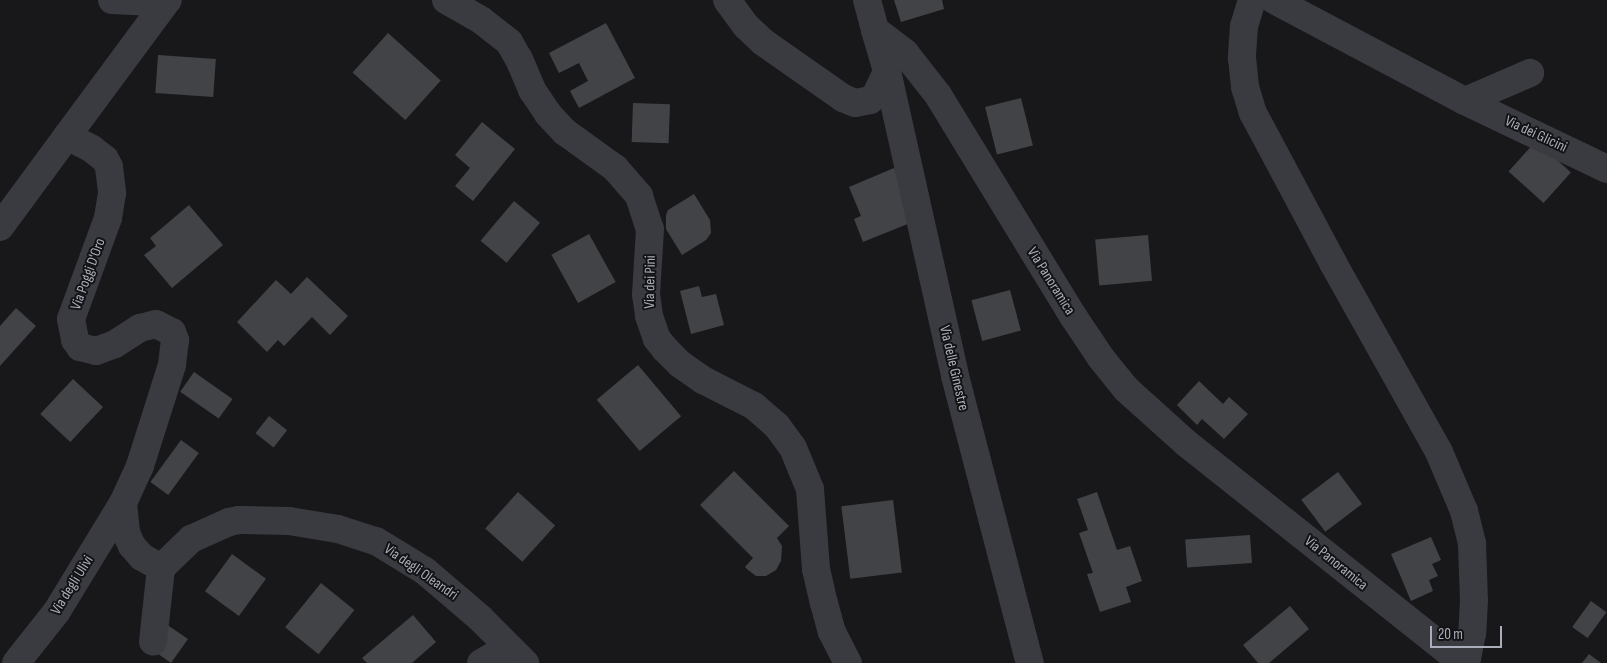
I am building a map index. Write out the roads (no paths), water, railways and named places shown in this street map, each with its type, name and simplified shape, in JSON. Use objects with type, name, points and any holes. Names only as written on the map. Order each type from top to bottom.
[{"type":"street","points":[[112,0],[167,1]]},
{"type":"street","name":"Via dei Pini","points":[[446,0],[481,20],[509,42],[519,59],[535,96],[548,114],[565,132],[616,168],[639,196],[650,229],[646,294],[649,316],[657,339],[680,364],[703,380],[761,412],[777,426],[793,448],[810,489],[816,569],[824,603],[832,632],[848,663]]},
{"type":"street","points":[[727,0],[746,26],[763,42],[849,101],[862,103],[870,100],[880,88],[887,71],[866,0]]},
{"type":"street","points":[[1252,0],[1244,26],[1242,47],[1243,78],[1253,113],[1333,263],[1439,452],[1464,511],[1472,544],[1474,600],[1472,633],[1464,663]]},
{"type":"street","name":"Via dei Glicini","points":[[1274,0],[1466,101],[1607,169]]},
{"type":"street","points":[[0,226],[167,1]]},
{"type":"street","name":"Via Panoramica","points":[[875,30],[905,53],[938,95],[1073,316],[1105,363],[1126,389],[1186,442],[1464,663]]},
{"type":"street","name":"Via delle Ginestre","points":[[887,71],[957,384],[1030,663]]},
{"type":"street","points":[[1466,101],[1530,73]]},
{"type":"street","name":"Via Poggi D'Oro","points":[[67,136],[92,149],[105,160],[112,185],[108,218],[71,320],[75,340],[80,347],[96,350],[115,344],[140,328],[156,324],[172,332],[176,340],[172,365],[146,447],[132,486],[123,503]]},
{"type":"street","points":[[123,503],[126,533],[132,546],[142,557],[161,568],[153,642]]},
{"type":"street","name":"Via degli Ulivi","points":[[16,663],[57,611],[123,503]]},
{"type":"street","name":"Via degli Oleandri","points":[[161,568],[191,539],[219,524],[245,520],[320,524],[365,536],[392,549],[436,579],[517,655]]},
{"type":"street","points":[[481,663],[517,655]]}]
